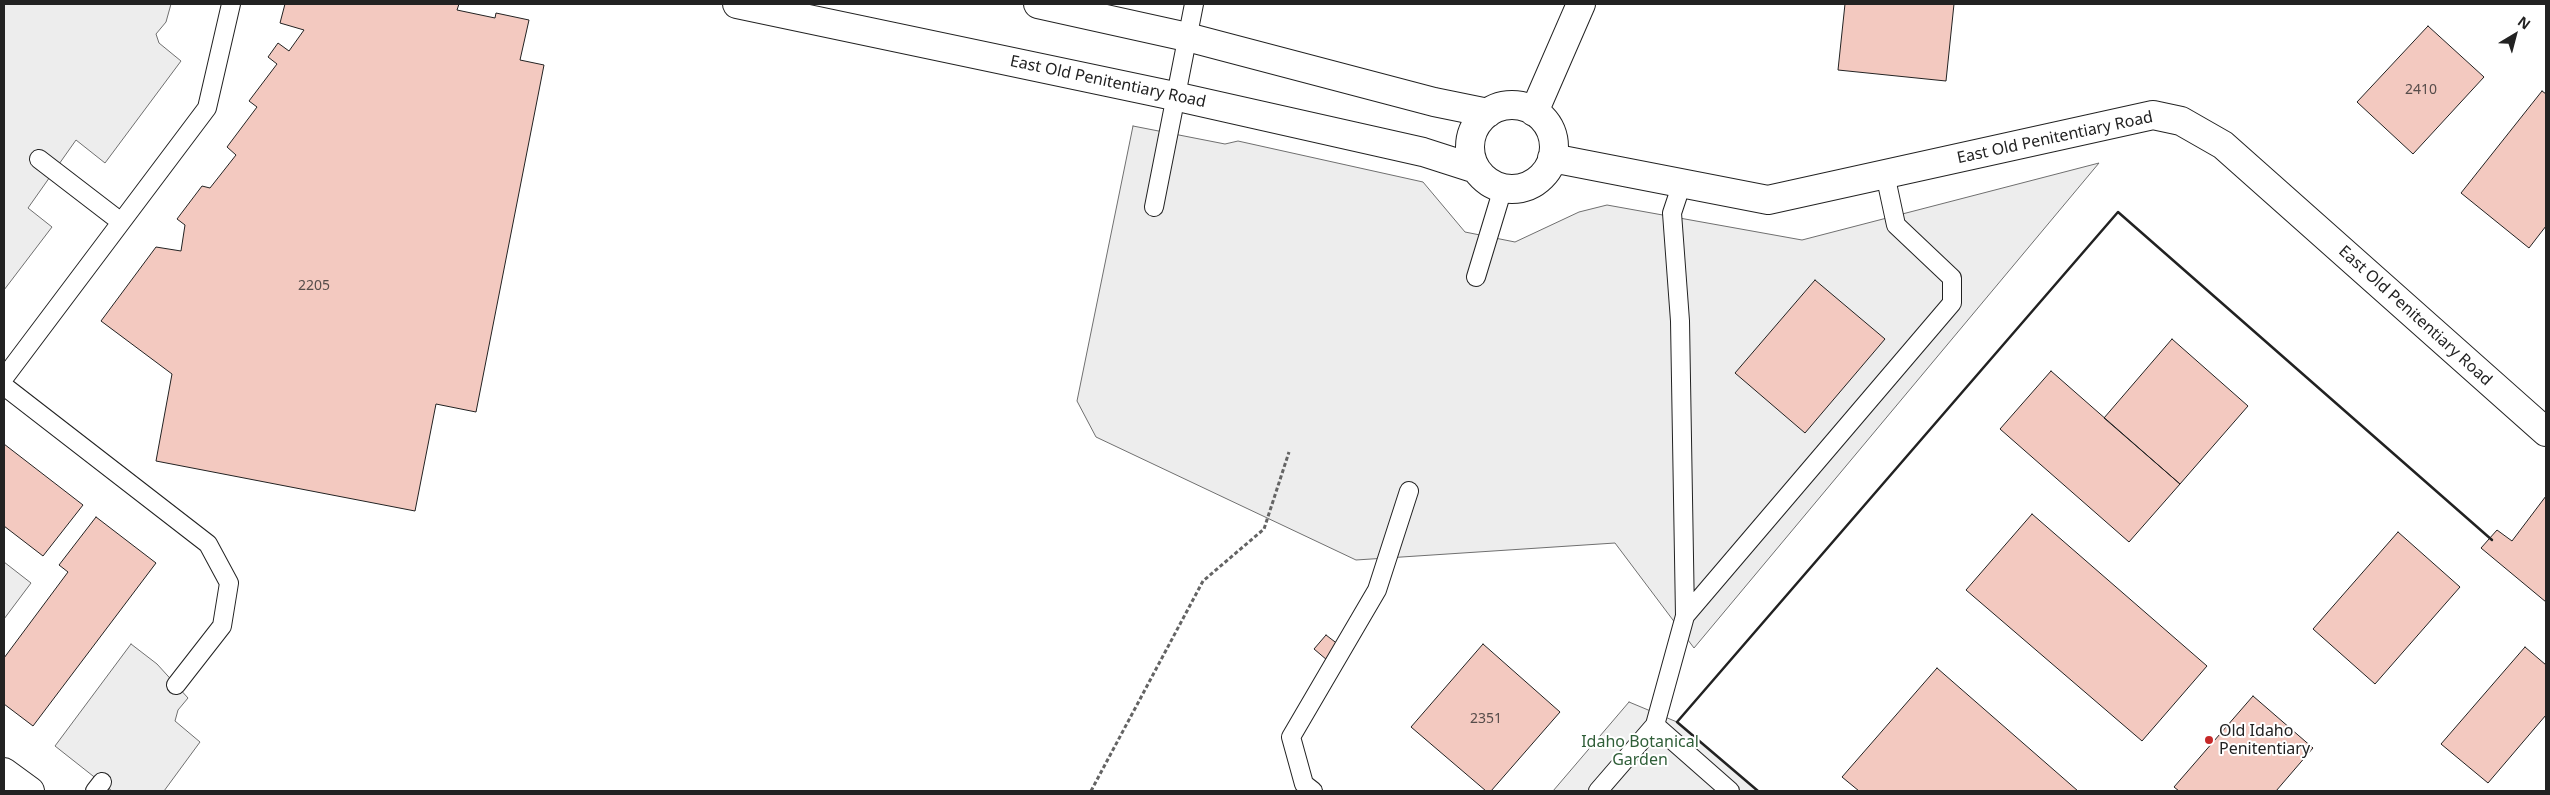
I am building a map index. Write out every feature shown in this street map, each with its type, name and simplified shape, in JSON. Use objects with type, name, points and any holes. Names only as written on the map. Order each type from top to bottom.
[{"type":"street","name":"East Old Penitentiary Road","points":[[737,4],[1174,96],[1423,152],[1476,169]]},
{"type":"street","points":[[1038,4],[1187,37],[1434,102],[1488,113]]},
{"type":"street","points":[[1534,112],[1581,4]]},
{"type":"street","points":[[1511,105],[1534,112],[1544,121],[1551,132],[1553,145],[1552,158],[1543,175],[1528,186],[1515,189],[1492,185],[1476,169],[1471,158],[1472,132],[1478,121],[1499,107],[1511,105]]},
{"type":"street","name":"East Old Penitentiary Road","points":[[1552,158],[1768,200],[2153,115],[2181,121],[2223,145],[2545,427]]},
{"type":"street","points":[[4,772],[30,791]]},
{"type":"lane","points":[[4,378],[207,108],[231,4]]},
{"type":"lane","points":[[1154,207],[1174,96],[1194,4]]},
{"type":"lane","points":[[39,159],[121,222]]},
{"type":"lane","points":[[1685,616],[1952,303],[1952,278],[1896,225],[1885,174]]},
{"type":"lane","points":[[1598,791],[1655,725],[1685,616],[1680,321],[1672,213],[1682,183]]},
{"type":"lane","points":[[1476,277],[1503,188]]},
{"type":"lane","points":[[4,386],[208,544],[230,583],[222,626],[176,685]]},
{"type":"lane","points":[[1313,791],[1304,784],[1290,737],[1377,590],[1409,490]]},
{"type":"lane","points":[[1655,725],[1730,791]]},
{"type":"path","points":[[1091,791],[1203,581],[1264,529],[1288,452]]},
{"type":"green space","name":"Idaho Botanical Garden","points":[[1629,702],[1677,722],[1758,791],[1553,791]]},
{"type":"shaded area","points":[[4,4],[171,4],[166,22],[156,34],[159,43],[181,61],[105,163],[76,140],[28,208],[52,227],[4,290]]},
{"type":"shaded area","points":[[1133,126],[1225,144],[1238,141],[1423,182],[1465,232],[1515,242],[1579,212],[1607,205],[1802,240],[2099,163],[1694,648],[1615,543],[1356,560],[1096,437],[1077,401]]},
{"type":"shaded area","points":[[4,562],[31,583],[4,619]]},
{"type":"shaded area","points":[[131,644],[157,664],[188,698],[178,710],[175,721],[200,742],[164,791],[112,791],[55,746]]},
{"type":"building","points":[[285,4],[459,4],[457,10],[495,18],[496,13],[529,20],[520,60],[544,65],[476,412],[436,404],[415,511],[156,461],[172,374],[101,321],[156,247],[181,251],[185,225],[177,219],[202,186],[210,188],[236,155],[227,147],[257,107],[249,101],[277,64],[268,57],[278,43],[289,51],[304,30],[280,23]]},
{"type":"building","points":[[1845,4],[1954,4],[1946,81],[1838,70]]},
{"type":"building","points":[[2428,26],[2484,77],[2413,154],[2357,102]]},
{"type":"building","points":[[2542,91],[2546,94],[2546,226],[2529,248],[2461,193]]},
{"type":"building","points":[[1815,280],[1885,339],[1805,433],[1735,373]]},
{"type":"building","points":[[2172,339],[2248,406],[2180,484],[2104,418]]},
{"type":"building","points":[[2051,371],[2180,484],[2129,542],[2000,429]]},
{"type":"building","points":[[4,444],[83,505],[43,556],[4,526]]},
{"type":"building","points":[[2546,496],[2546,602],[2481,548],[2497,530],[2512,541]]},
{"type":"building","points":[[2032,514],[2207,666],[2142,741],[1966,590]]},
{"type":"building","points":[[96,517],[156,563],[33,726],[4,704],[4,658],[68,572],[59,565]]},
{"type":"building","points":[[2398,532],[2460,587],[2375,684],[2313,629]]},
{"type":"building","points":[[1326,635],[1339,645],[1327,660],[1314,649]]},
{"type":"building","points":[[1483,644],[1560,712],[1491,791],[1486,791],[1411,727]]},
{"type":"building","points":[[2525,647],[2546,665],[2546,715],[2488,783],[2441,744]]},
{"type":"building","points":[[1937,668],[2078,791],[1859,791],[1842,777]]},
{"type":"building","points":[[2253,696],[2313,748],[2276,791],[2179,791],[2174,787]]},
{"type":"wall","points":[[1758,791],[1677,722],[2118,212],[2492,540]]},
{"type":"place","name":"Old Idaho Penitentiary","points":[[2209,740]]}]
